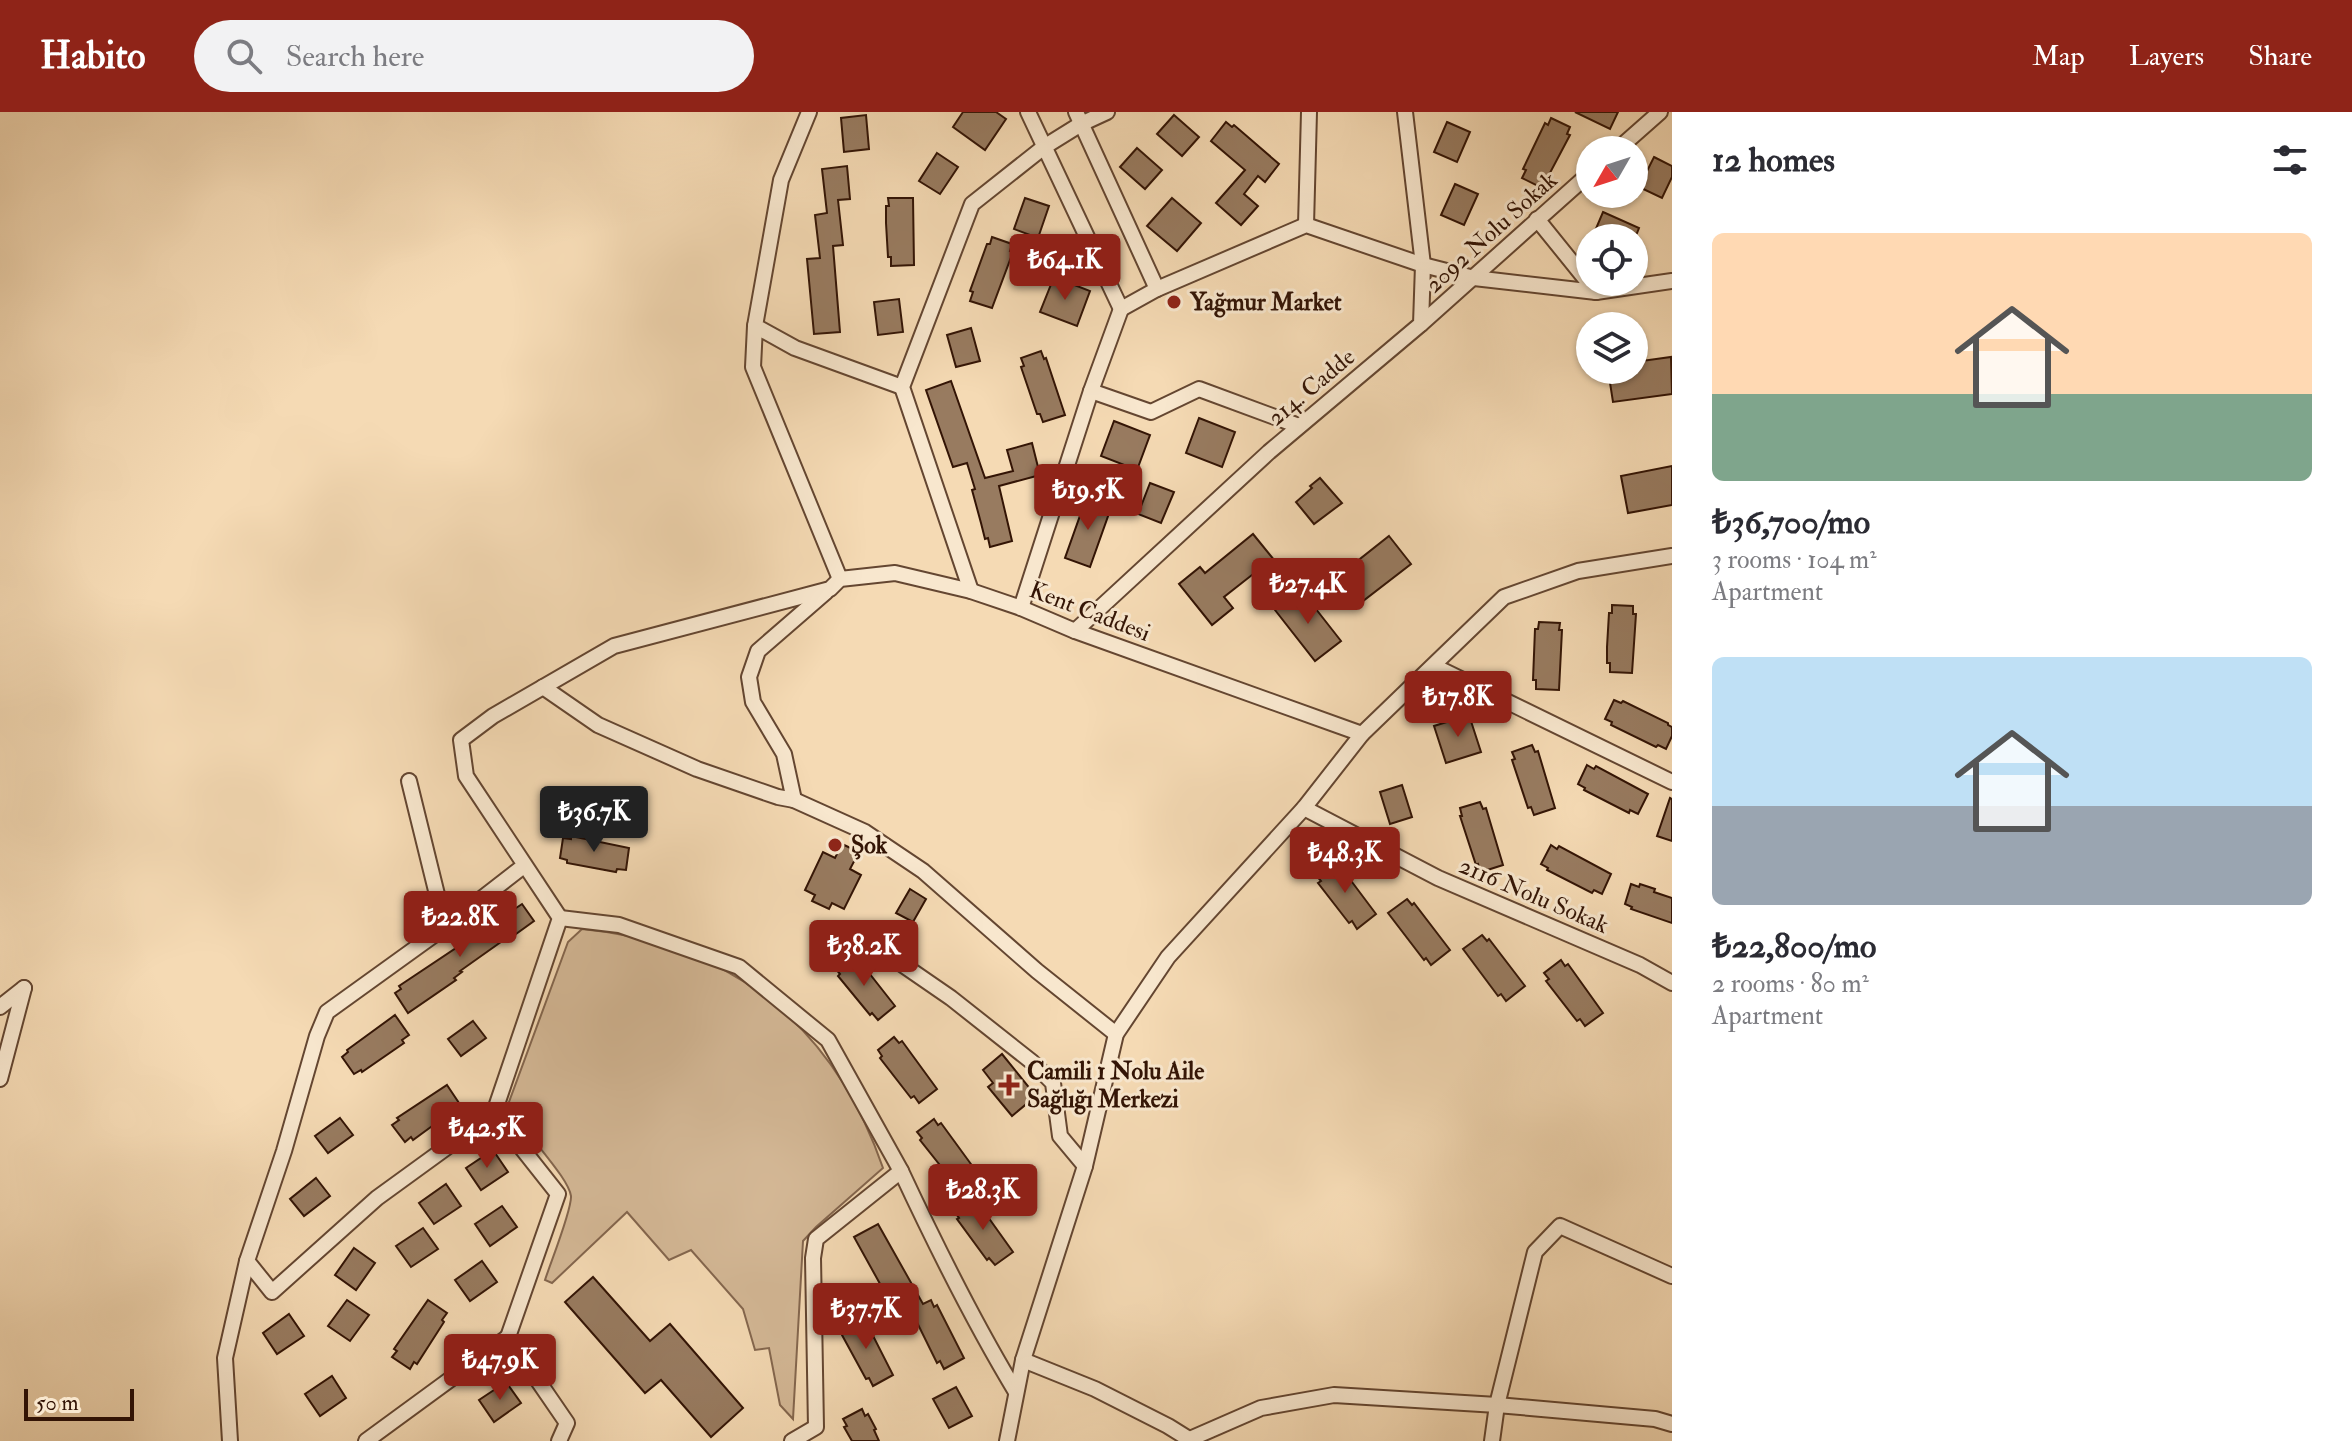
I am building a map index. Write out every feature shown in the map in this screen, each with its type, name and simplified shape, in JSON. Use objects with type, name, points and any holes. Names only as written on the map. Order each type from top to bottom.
[{"type":"street","points":[[794,800],[784,754],[753,702],[749,677],[758,651],[835,584],[753,367],[755,326],[781,180],[809,112]]},
{"type":"street","points":[[1028,112],[1121,309]]},
{"type":"street","points":[[971,591],[902,387],[972,204],[1078,118],[1107,112]]},
{"type":"street","points":[[1306,225],[1309,112]]},
{"type":"street","points":[[1405,112],[1423,265],[1421,324]]},
{"type":"street","points":[[1633,136],[1660,112]]},
{"type":"street","points":[[1078,118],[1157,289]]},
{"type":"street","name":"2092 Nolu Sokak","points":[[1421,324],[1576,185]]},
{"type":"street","points":[[1537,219],[1576,267]]},
{"type":"street","points":[[1021,608],[1091,391],[1121,309],[1157,289],[1306,225],[1423,265],[1474,278],[1576,290]]},
{"type":"street","points":[[1648,284],[1672,281]]},
{"type":"street","name":"214. Cadde","points":[[1075,631],[1299,426],[1421,324]]},
{"type":"street","points":[[755,326],[795,348],[902,387]]},
{"type":"street","points":[[1091,391],[1151,412],[1199,389],[1299,426]]},
{"type":"street","points":[[1007,1441],[1023,1360],[1085,1166],[1116,1034],[1168,957],[1304,808],[1362,734],[1504,597],[1578,571],[1672,556]]},
{"type":"street","points":[[1654,560],[1672,569]]},
{"type":"street","name":"Kent Caddesi","points":[[525,865],[466,776],[461,740],[493,716],[614,646],[835,584],[895,573],[971,591],[1021,608],[1075,631],[1362,734]]},
{"type":"street","points":[[1434,666],[1672,782]]},
{"type":"street","points":[[543,687],[612,732],[697,769],[794,800],[865,832],[923,871],[1037,971],[1116,1034]]},
{"type":"street","points":[[409,781],[445,927]]},
{"type":"street","name":"2116 Nolu Sokak","points":[[1304,808],[1438,878],[1669,977]]},
{"type":"street","points":[[230,1441],[225,1358],[247,1261],[327,1012],[525,865],[560,918],[619,925],[739,967],[828,1040],[901,1171],[991,1351],[1016,1392]]},
{"type":"street","points":[[247,1261],[272,1292],[377,1198],[494,1113],[560,918]]},
{"type":"street","points":[[861,936],[951,998],[1032,1062],[1053,1083],[1060,1136],[1085,1166]]},
{"type":"street","points":[[0,1007],[24,988],[0,1079]]},
{"type":"street","points":[[366,1441],[508,1337],[558,1194],[494,1113]]},
{"type":"street","points":[[823,1441],[816,1427],[813,1258],[816,1239],[901,1171]]},
{"type":"street","points":[[1492,1441],[1497,1405],[1535,1252],[1560,1226],[1672,1276]]},
{"type":"street","points":[[508,1337],[567,1423],[559,1441]]},
{"type":"street","points":[[1023,1360],[1095,1389],[1191,1440],[1261,1408],[1334,1395],[1497,1405],[1655,1419],[1672,1424]]},
{"type":"street","points":[[792,1441],[816,1427]]},
{"type":"shaded area","points":[[582,929],[636,937],[685,952],[730,973],[770,1000],[806,1034],[836,1073],[862,1118],[883,1168],[803,1241],[793,1419],[780,1405],[769,1348],[755,1350],[743,1309],[691,1250],[669,1260],[627,1212],[552,1283],[545,1280],[565,1225],[571,1196],[562,1176],[523,1126],[509,1102],[568,942]]},
{"type":"building","points":[[963,112],[996,112],[1006,119],[985,150],[953,127]]},
{"type":"building","points":[[1575,112],[1618,112],[1610,129]]},
{"type":"building","points":[[866,115],[869,149],[844,152],[841,118]]},
{"type":"building","points":[[1174,115],[1199,137],[1182,156],[1157,134]]},
{"type":"building","points":[[1551,118],[1570,127],[1567,134],[1570,135],[1542,188],[1522,178],[1526,170],[1523,169],[1545,123],[1548,125]]},
{"type":"building","points":[[1226,122],[1232,127],[1234,125],[1279,164],[1265,182],[1258,176],[1244,194],[1258,206],[1241,225],[1216,203],[1245,170],[1211,141]]},
{"type":"building","points":[[1447,122],[1470,132],[1457,162],[1434,152]]},
{"type":"building","points":[[1137,148],[1162,170],[1145,189],[1120,167]]},
{"type":"building","points":[[937,153],[958,167],[940,194],[919,181]]},
{"type":"building","points":[[1654,157],[1672,166],[1672,177],[1662,198],[1648,191],[1648,169]]},
{"type":"building","points":[[847,166],[850,199],[838,200],[843,245],[833,246],[840,332],[814,334],[807,259],[820,258],[815,215],[827,213],[822,169]]},
{"type":"building","points":[[1455,184],[1478,194],[1464,225],[1441,215]]},
{"type":"building","points":[[888,198],[913,198],[914,265],[891,266],[886,223]]},
{"type":"building","points":[[1025,198],[1049,206],[1038,238],[1014,229]]},
{"type":"building","points":[[1172,198],[1201,223],[1177,251],[1147,226]]},
{"type":"building","points":[[1603,212],[1630,224],[1598,224]]},
{"type":"building","points":[[992,237],[1012,244],[1010,251],[1013,252],[992,308],[970,301],[973,292],[970,291]]},
{"type":"building","points":[[1054,277],[1090,291],[1077,326],[1040,312]]},
{"type":"building","points":[[899,299],[903,332],[878,335],[874,302]]},
{"type":"building","points":[[971,328],[980,361],[956,367],[947,335]]},
{"type":"building","points":[[1041,351],[1065,415],[1043,422],[1037,414],[1021,367],[1024,366],[1021,358]]},
{"type":"building","points":[[1671,357],[1672,394],[1613,402],[1610,384],[1648,384],[1648,360]]},
{"type":"building","points":[[951,381],[985,478],[1013,471],[1007,450],[1032,443],[1040,475],[999,486],[1012,541],[990,547],[988,538],[985,539],[967,463],[953,467],[926,390]]},
{"type":"building","points":[[1199,418],[1235,432],[1222,467],[1186,453]]},
{"type":"building","points":[[1114,421],[1150,435],[1137,470],[1101,456]]},
{"type":"building","points":[[1672,466],[1672,505],[1628,513],[1621,476]]},
{"type":"building","points":[[1320,478],[1342,503],[1314,524],[1296,502]]},
{"type":"building","points":[[1150,483],[1174,492],[1161,523],[1138,514]]},
{"type":"building","points":[[1087,496],[1112,505],[1090,567],[1065,558]]},
{"type":"building","points":[[1253,534],[1279,566],[1264,578],[1257,571],[1224,597],[1233,608],[1212,625],[1179,584],[1200,567],[1205,573]]},
{"type":"building","points":[[1389,536],[1411,564],[1363,601],[1341,574]]},
{"type":"building","points":[[1301,590],[1341,641],[1315,661],[1275,610]]},
{"type":"building","points":[[1612,605],[1633,606],[1633,614],[1636,614],[1632,673],[1610,672],[1610,663],[1607,663]]},
{"type":"building","points":[[1539,622],[1560,623],[1559,690],[1536,689],[1536,680],[1533,680],[1535,629],[1538,629]]},
{"type":"building","points":[[1614,700],[1623,701],[1668,723],[1672,727],[1672,736],[1666,749],[1611,725],[1612,722],[1605,719]]},
{"type":"building","points":[[1469,715],[1481,752],[1446,763],[1434,726]]},
{"type":"building","points":[[1532,745],[1535,752],[1538,751],[1555,808],[1534,815],[1531,807],[1528,808],[1512,760],[1515,759],[1512,752]]},
{"type":"building","points":[[1587,765],[1594,769],[1596,766],[1648,794],[1638,814],[1630,810],[1629,813],[1584,790],[1578,784]]},
{"type":"building","points":[[1402,785],[1412,817],[1390,824],[1380,792]]},
{"type":"building","points":[[1672,799],[1672,841],[1657,836]]},
{"type":"building","points":[[1480,802],[1483,809],[1486,808],[1503,865],[1481,872],[1460,816],[1460,808]]},
{"type":"building","points":[[571,836],[629,848],[626,870],[617,869],[616,872],[567,863],[567,860],[560,858],[563,838],[571,839]]},
{"type":"building","points":[[842,844],[859,852],[850,869],[861,875],[844,909],[832,903],[829,909],[812,901],[815,895],[805,890],[823,852],[835,858]]},
{"type":"building","points":[[1551,845],[1557,849],[1559,846],[1611,874],[1602,894],[1594,890],[1592,893],[1547,870],[1541,864]]},
{"type":"building","points":[[1333,862],[1337,868],[1340,866],[1376,914],[1357,929],[1318,883],[1321,881],[1316,875]]},
{"type":"building","points":[[1631,884],[1655,889],[1654,892],[1672,898],[1672,923],[1625,904]]},
{"type":"building","points":[[910,889],[926,899],[913,922],[896,913]]},
{"type":"building","points":[[1407,899],[1412,905],[1414,903],[1450,950],[1431,965],[1388,913]]},
{"type":"building","points":[[522,904],[534,921],[460,971],[454,978],[456,980],[408,1013],[395,993],[401,989],[399,986]]},
{"type":"building","points":[[1482,935],[1487,941],[1489,939],[1525,986],[1506,1001],[1501,994],[1498,996],[1463,949]]},
{"type":"building","points":[[851,955],[856,961],[858,959],[895,1006],[878,1020],[872,1013],[870,1015],[838,976],[840,974],[835,968]]},
{"type":"building","points":[[1561,960],[1565,966],[1568,964],[1603,1013],[1585,1026],[1580,1019],[1577,1021],[1546,981],[1549,979],[1544,973]]},
{"type":"building","points":[[395,1015],[409,1035],[402,1040],[404,1043],[362,1072],[354,1074],[342,1057]]},
{"type":"building","points":[[473,1021],[486,1038],[461,1056],[448,1039]]},
{"type":"building","points":[[894,1037],[899,1043],[902,1041],[937,1089],[919,1103],[914,1096],[911,1098],[880,1058],[882,1056],[878,1050]]},
{"type":"building","name":"Camili 1 Nolu Aile Sağlığı Merkezi","points":[[1002,1054],[1036,1096],[1012,1116],[988,1087],[993,1083],[983,1070]]},
{"type":"building","points":[[447,1085],[459,1103],[452,1108],[454,1111],[413,1140],[411,1137],[405,1142],[392,1125],[399,1120],[397,1118]]},
{"type":"building","points":[[340,1118],[353,1135],[328,1153],[315,1136]]},
{"type":"building","points":[[934,1119],[938,1125],[941,1123],[976,1171],[959,1185],[920,1140],[922,1138],[917,1132]]},
{"type":"building","points":[[493,1150],[508,1172],[481,1190],[466,1168]]},
{"type":"building","points":[[316,1178],[330,1196],[304,1216],[290,1199]]},
{"type":"building","points":[[446,1184],[461,1206],[434,1224],[419,1203]]},
{"type":"building","points":[[971,1199],[976,1205],[978,1203],[1013,1252],[995,1265],[989,1258],[987,1260],[954,1211]]},
{"type":"building","points":[[502,1206],[517,1227],[490,1246],[475,1224]]},
{"type":"building","points":[[878,1224],[923,1304],[931,1300],[934,1307],[937,1305],[964,1358],[944,1369],[940,1361],[937,1363],[902,1292],[889,1300],[854,1237]]},
{"type":"building","points":[[423,1228],[438,1249],[411,1267],[396,1246]]},
{"type":"building","points":[[354,1248],[375,1263],[356,1290],[335,1275]]},
{"type":"building","points":[[482,1261],[497,1282],[470,1301],[455,1280]]},
{"type":"building","points":[[593,1277],[650,1341],[670,1324],[743,1408],[711,1437],[661,1380],[645,1393],[565,1302]]},
{"type":"building","points":[[347,1300],[369,1315],[350,1341],[328,1326]]},
{"type":"building","points":[[428,1300],[447,1313],[417,1364],[414,1362],[410,1369],[392,1357],[397,1351],[394,1349]]},
{"type":"building","points":[[289,1314],[304,1336],[277,1354],[263,1333]]},
{"type":"building","points":[[859,1316],[863,1323],[866,1322],[893,1375],[873,1386],[842,1335],[845,1333],[841,1327]]},
{"type":"building","points":[[332,1376],[346,1398],[320,1416],[305,1394]]},
{"type":"building","points":[[506,1382],[521,1403],[494,1422],[479,1400]]},
{"type":"building","points":[[956,1387],[972,1416],[949,1428],[933,1399]]},
{"type":"building","points":[[862,1409],[876,1429],[879,1441],[852,1441],[844,1427],[847,1426],[843,1419]]},
{"type":"place","name":"Yağmur Market","points":[[1174,302]]},
{"type":"place","name":"Şok","points":[[835,845]]},
{"type":"place","name":"Camili 1 Nolu Aile Sağlığı Merkezi","points":[[1009,1085]]}]
